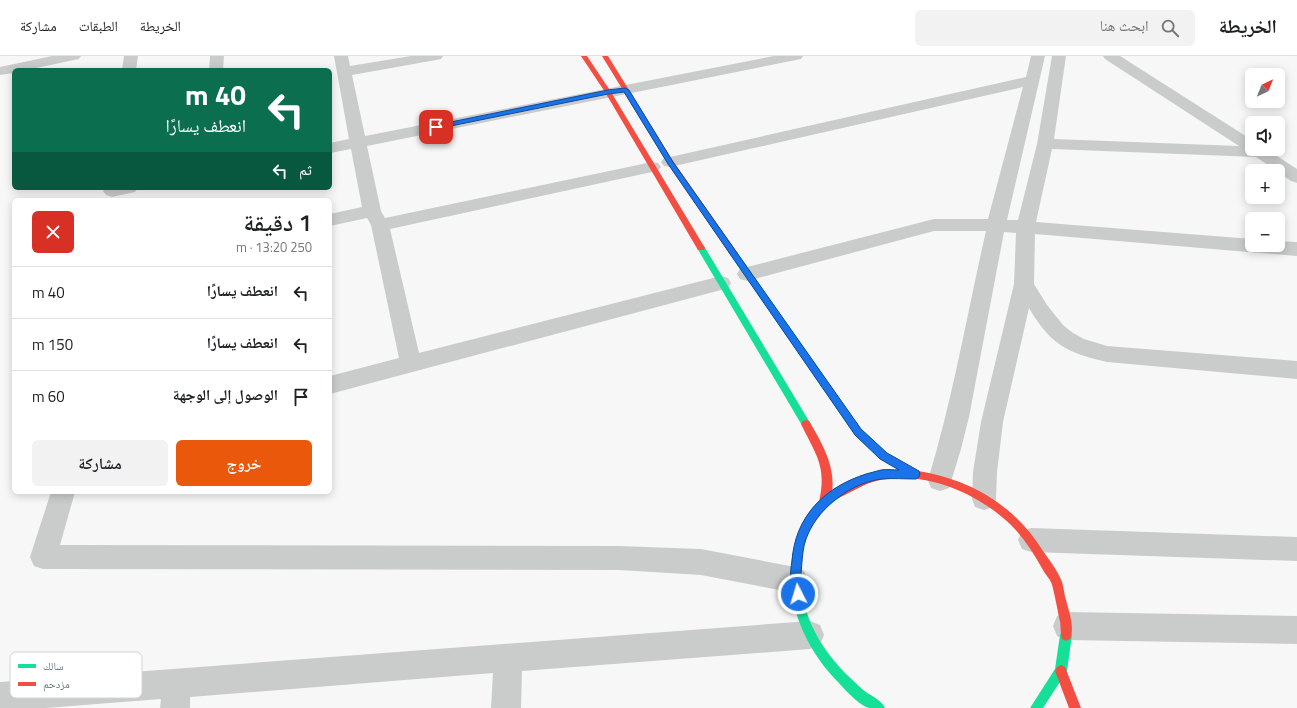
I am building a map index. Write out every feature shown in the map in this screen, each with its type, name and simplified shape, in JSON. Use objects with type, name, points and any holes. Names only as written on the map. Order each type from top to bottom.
[{"type":"main road","points":[[584,56],[608,92],[821,449],[828,476],[828,490],[824,502],[808,524],[798,550],[795,580],[800,607],[810,635],[833,669],[864,699],[879,708]]},
{"type":"main road","points":[[606,56],[625,90],[670,162],[858,432],[884,456],[916,474]]},
{"type":"main road","points":[[824,502],[850,484],[881,474],[916,474],[950,482],[984,499],[1009,517],[1031,540],[1056,581],[1067,626],[1061,671],[1036,708]]},
{"type":"main road","points":[[1061,671],[1075,708]]},
{"type":"street","points":[[15,68],[74,56]]},
{"type":"street","points":[[129,68],[131,56]]},
{"type":"street","points":[[216,68],[217,56]]},
{"type":"street","points":[[411,363],[358,143],[342,64],[436,56]]},
{"type":"street","points":[[332,148],[608,92],[625,90],[752,60],[796,56]]},
{"type":"street","points":[[940,480],[961,409],[996,226],[1038,56]]},
{"type":"street","points":[[984,499],[987,454],[992,422],[1024,284],[1026,227],[1045,144],[1059,56]]},
{"type":"street","points":[[1110,56],[1245,142]]},
{"type":"street","points":[[0,71],[12,69]]},
{"type":"street","points":[[670,162],[1033,80]]},
{"type":"street","points":[[1045,144],[1245,149]]},
{"type":"street","points":[[1267,156],[1297,176]]},
{"type":"street","points":[[332,220],[376,218],[652,167]]},
{"type":"street","points":[[111,193],[122,190]]},
{"type":"street","points":[[747,274],[934,225],[1026,227],[1297,249]]},
{"type":"street","points":[[332,384],[721,283]]},
{"type":"street","points":[[1024,284],[1047,322],[1054,330],[1073,344],[1084,349],[1107,354],[1297,370]]},
{"type":"street","points":[[62,494],[43,558],[618,558],[701,562],[795,580]]},
{"type":"street","points":[[1031,540],[1297,549]]},
{"type":"street","points":[[1067,626],[1297,630]]},
{"type":"street","points":[[142,696],[176,696],[508,658],[810,635]]},
{"type":"street","points":[[506,708],[508,658]]},
{"type":"street","points":[[0,697],[10,697]]},
{"type":"traffic: fast","points":[[701,248],[806,424]]},
{"type":"traffic: fast","points":[[734,254],[858,432],[884,456],[914,474]]},
{"type":"traffic: fast","points":[[838,493],[817,510],[808,523],[802,536],[796,564],[797,594],[804,622],[816,646],[831,666],[849,685],[879,708]]},
{"type":"traffic: fast","points":[[1036,708],[1061,671],[1066,635]]},
{"type":"traffic: jam","points":[[584,56],[608,92],[701,248]]},
{"type":"traffic: jam","points":[[605,56],[670,162],[734,254]]},
{"type":"traffic: jam","points":[[806,424],[817,443],[824,461],[827,480],[824,502]]},
{"type":"traffic: jam","points":[[838,493],[858,482],[880,476],[903,474],[926,476],[949,482],[971,491],[991,503],[1009,517],[1024,533],[1037,550],[1055,579],[1066,626],[1066,635]]},
{"type":"traffic: jam","points":[[1061,671],[1075,708]]},
{"type":"route","points":[[436,127],[608,92],[625,90],[670,162],[858,432],[884,456],[899,466],[916,474],[881,474],[850,484],[824,502],[808,524],[798,550],[795,580],[798,594]]}]
